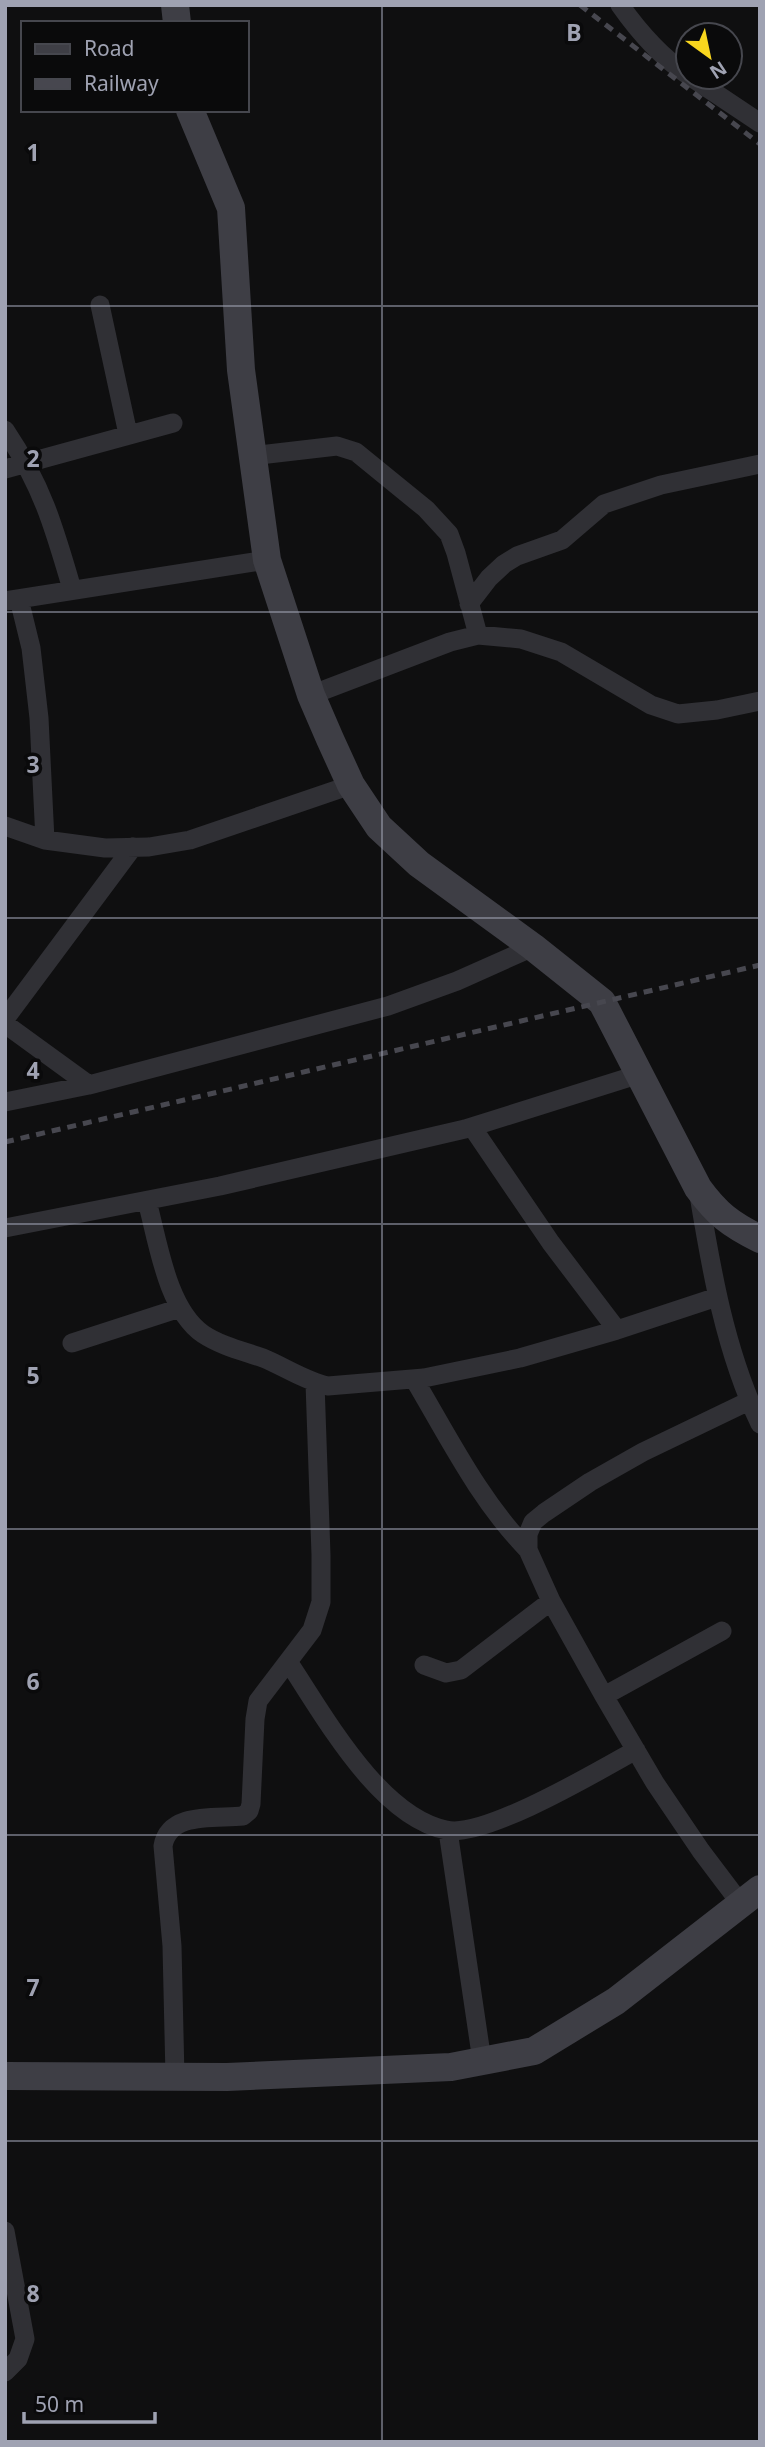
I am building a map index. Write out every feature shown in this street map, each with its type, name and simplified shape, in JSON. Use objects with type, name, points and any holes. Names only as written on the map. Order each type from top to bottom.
[{"type":"street","points":[[620,5],[636,28],[674,65]]},
{"type":"street","points":[[712,91],[760,123]]},
{"type":"street","points":[[191,112],[231,208],[241,370],[267,560],[311,695],[351,785],[379,827],[419,864],[533,947],[602,1002],[698,1188],[714,1210],[737,1228],[760,1239]]},
{"type":"street","points":[[100,306],[128,434]]},
{"type":"street","points":[[5,468],[173,423]]},
{"type":"street","points":[[5,430],[26,461],[53,522],[72,589]]},
{"type":"street","points":[[251,456],[337,446],[356,452],[426,509],[449,534],[478,635]]},
{"type":"street","points":[[469,604],[504,564],[517,556],[562,540],[604,504],[661,485],[760,464]]},
{"type":"street","points":[[45,840],[39,718],[31,648],[12,600],[267,560]]},
{"type":"street","points":[[311,695],[450,642],[478,635],[521,639],[561,652],[651,705],[678,714],[717,710],[760,701]]},
{"type":"street","points":[[5,826],[45,840],[105,848],[149,848],[190,839],[351,785]]},
{"type":"street","points":[[89,1085],[5,1021],[133,848]]},
{"type":"street","points":[[5,1102],[89,1085],[388,1006],[457,981],[533,947]]},
{"type":"street","points":[[5,1228],[147,1202],[472,1127],[640,1074]]},
{"type":"street","points":[[472,1127],[551,1243],[617,1330]]},
{"type":"street","points":[[698,1188],[717,1297],[749,1401],[760,1424]]},
{"type":"street","points":[[147,1202],[167,1276],[180,1308],[191,1324],[204,1335],[288,1369],[314,1383],[328,1385],[414,1379],[520,1358],[717,1297]]},
{"type":"street","points":[[72,1343],[180,1308]]},
{"type":"street","points":[[5,2076],[227,2077],[451,2067],[534,2051],[616,2001],[750,1896],[701,1851],[604,1696],[551,1601],[528,1550],[503,1523],[477,1486],[414,1379]]},
{"type":"street","points":[[175,2077],[172,1946],[163,1846],[165,1837],[177,1823],[243,1816],[249,1811],[258,1701],[312,1630],[321,1602],[314,1383]]},
{"type":"street","points":[[528,1550],[528,1534],[533,1522],[562,1501],[643,1452],[749,1401]]},
{"type":"street","points":[[424,1665],[446,1673],[461,1670],[551,1601]]},
{"type":"street","points":[[604,1696],[722,1631]]},
{"type":"street","points":[[289,1663],[372,1780],[393,1803],[415,1817],[448,1831],[479,1826],[539,1803],[636,1750]]},
{"type":"street","points":[[448,1831],[482,2061]]},
{"type":"street","points":[[5,2231],[25,2339],[18,2359],[5,2372]]},
{"type":"railway","points":[[580,5],[760,144]]},
{"type":"railway","points":[[5,1142],[760,965]]}]
